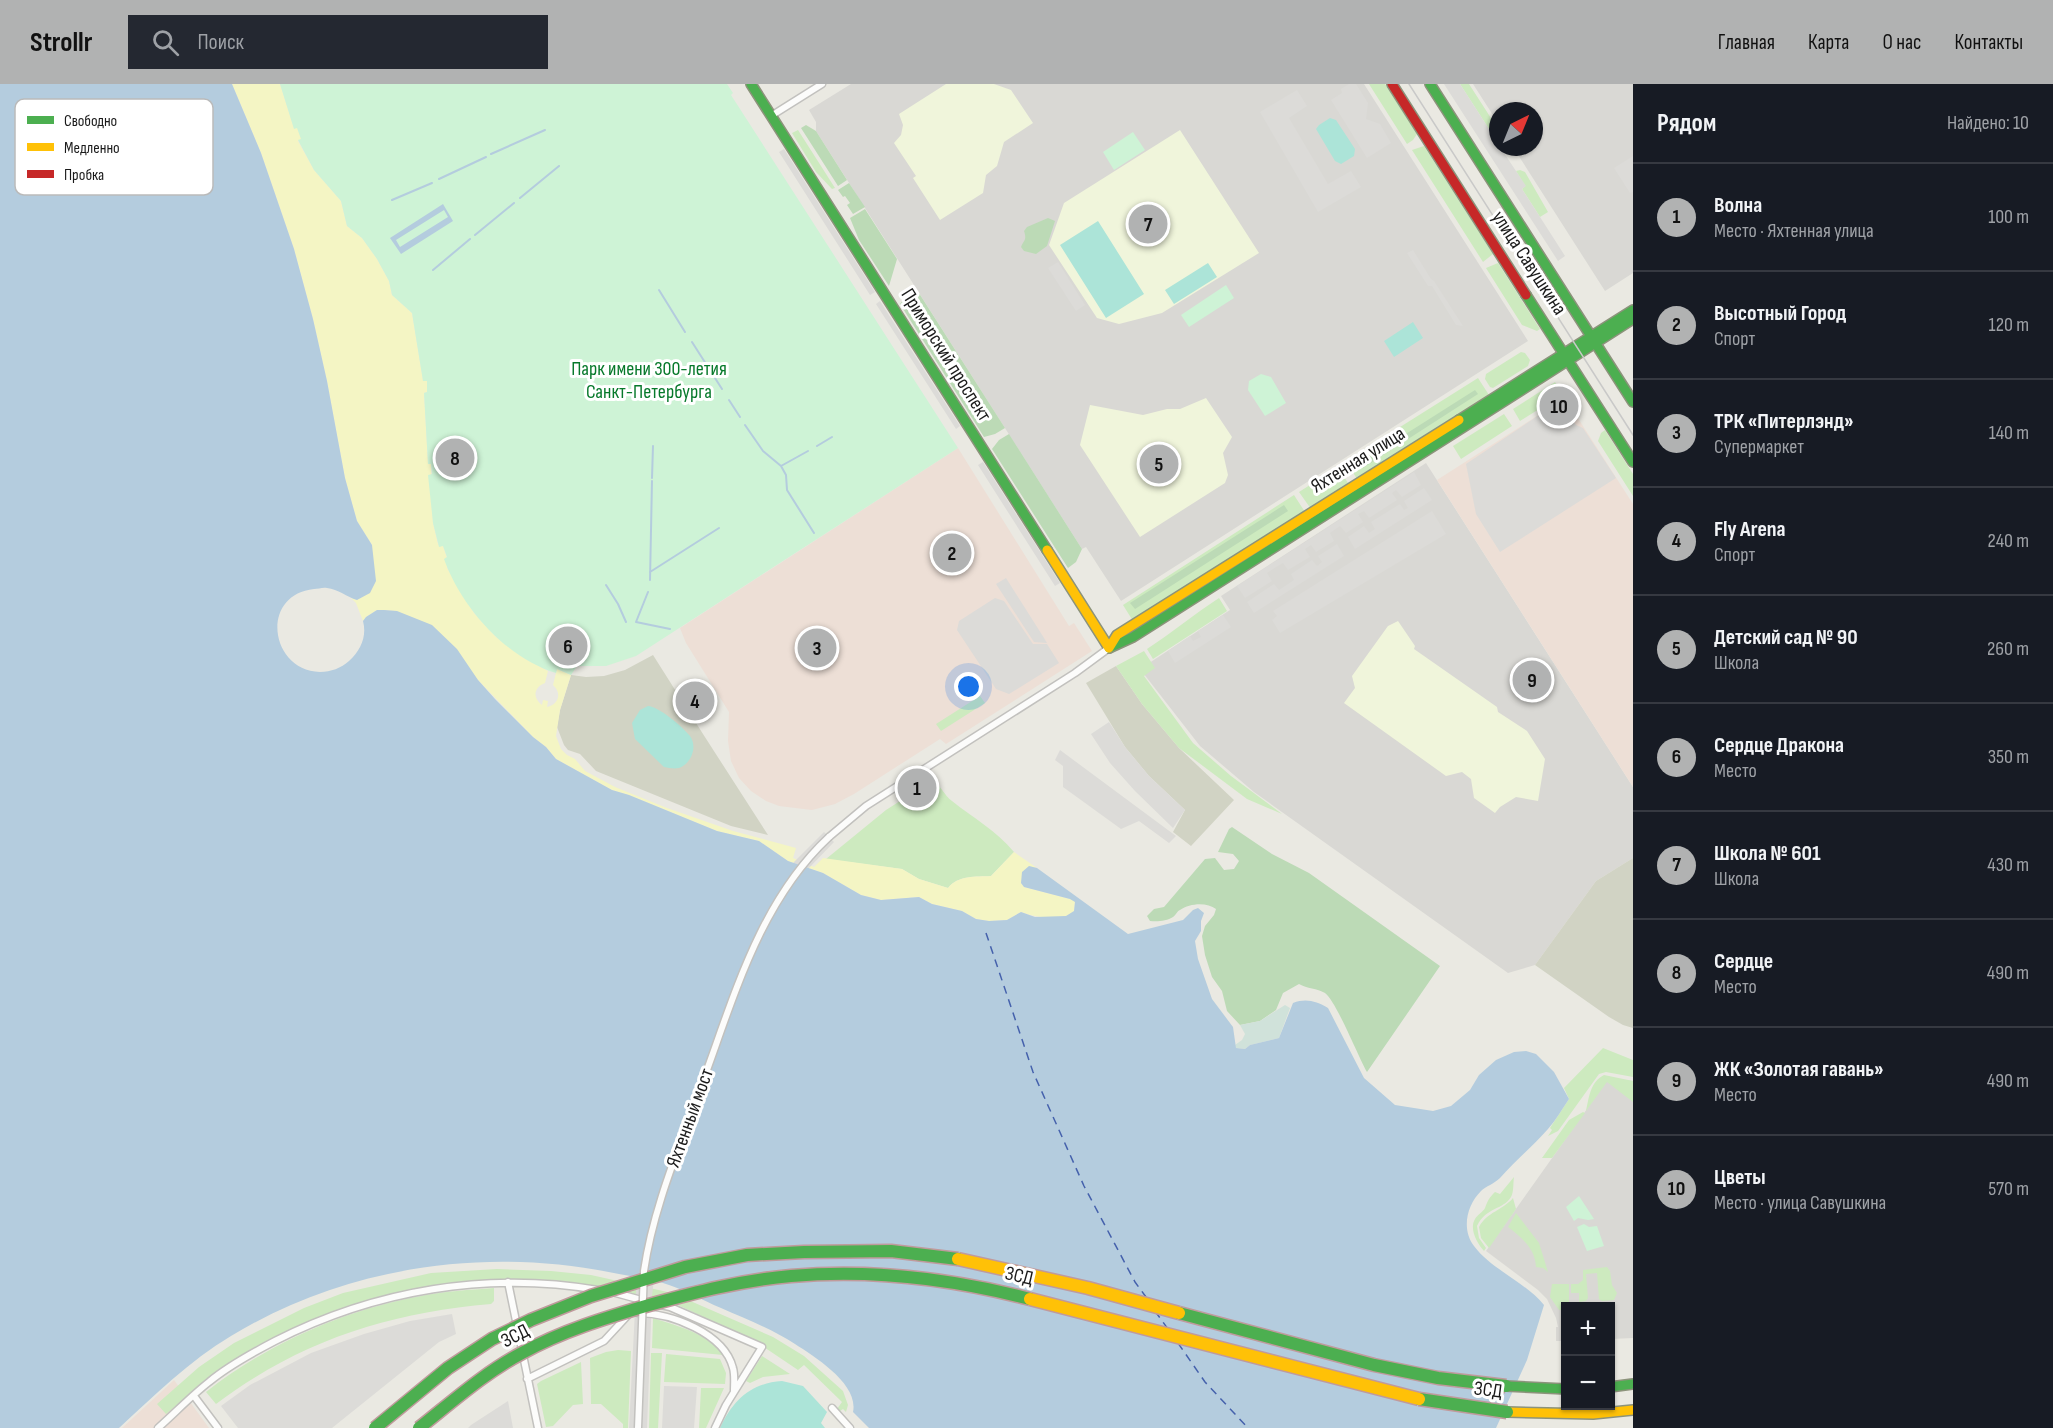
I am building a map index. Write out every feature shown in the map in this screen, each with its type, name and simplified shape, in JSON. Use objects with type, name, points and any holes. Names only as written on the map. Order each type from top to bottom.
[{"type":"main road","name":"Приморский проспект","points":[[751,84],[1109,648]]},
{"type":"main road","name":"улица Савушкина","points":[[1392,84],[1633,462]]},
{"type":"main road","name":"улица Савушкина","points":[[1430,84],[1633,402]]},
{"type":"main road","name":"Яхтенная улица","points":[[1593,340],[1633,309]]},
{"type":"main road","name":"Яхтенная улица","points":[[1109,648],[1133,637],[1593,340],[1633,319]]},
{"type":"main road","name":"ЗСД","points":[[375,1428],[448,1368],[492,1340],[551,1312],[591,1296],[685,1267],[747,1255],[815,1251],[891,1251],[969,1260],[1043,1276],[1374,1365],[1416,1374],[1506,1386],[1561,1389]]},
{"type":"main road","name":"ЗСД","points":[[419,1428],[506,1362],[601,1319],[689,1294],[790,1276],[843,1274],[870,1274],[967,1284],[1429,1401],[1507,1412],[1593,1414],[1633,1410]]},
{"type":"main road","points":[[1615,1386],[1633,1384]]},
{"type":"street","points":[[771,116],[822,84]]},
{"type":"street","name":"Яхтенная улица","points":[[829,837],[866,806],[1075,673],[1109,648]]},
{"type":"street","name":"Яхтенный мост","points":[[638,1428],[644,1271],[660,1204],[723,1028],[762,929],[790,880],[829,837]]},
{"type":"street","points":[[508,1282],[538,1428]]},
{"type":"street","points":[[158,1428],[208,1382],[261,1348],[290,1334],[339,1314],[421,1290],[508,1282],[573,1286],[616,1293],[670,1307],[762,1347],[715,1428]]},
{"type":"street","points":[[527,1379],[604,1341],[630,1313],[652,1313],[703,1332],[718,1343],[733,1368],[734,1392]]},
{"type":"street","points":[[195,1396],[218,1428]]},
{"type":"street","points":[[832,1408],[850,1428]]},
{"type":"shaded area","points":[[0,84],[232,84],[261,153],[294,249],[327,381],[345,478],[357,521],[372,545],[376,581],[370,593],[357,600],[335,590],[314,589],[296,594],[285,604],[279,618],[278,632],[282,647],[290,659],[303,668],[324,672],[343,666],[360,647],[364,632],[363,621],[366,617],[377,610],[397,611],[432,625],[457,649],[478,680],[495,699],[556,759],[612,790],[717,831],[759,841],[788,861],[823,873],[861,895],[881,900],[919,897],[932,904],[962,911],[976,919],[989,921],[1007,920],[1021,912],[1035,917],[1066,916],[1074,911],[1075,902],[1070,899],[1024,887],[1021,883],[1022,872],[1029,866],[1037,868],[1128,934],[1183,920],[1198,908],[1204,913],[1201,931],[1195,941],[1198,959],[1212,999],[1233,1027],[1236,1048],[1245,1049],[1250,1045],[1279,1038],[1293,1003],[1315,1002],[1328,1008],[1364,1078],[1395,1105],[1433,1111],[1451,1106],[1470,1090],[1479,1075],[1496,1060],[1514,1052],[1526,1051],[1536,1054],[1554,1072],[1569,1099],[1554,1122],[1542,1135],[1500,1178],[1481,1191],[1472,1203],[1467,1217],[1470,1239],[1481,1254],[1544,1305],[1527,1360],[1496,1428],[869,1428],[853,1412],[853,1402],[849,1391],[834,1372],[795,1344],[759,1324],[678,1288],[658,1282],[569,1266],[519,1262],[468,1263],[419,1268],[370,1278],[322,1293],[276,1312],[231,1336],[201,1356],[119,1428],[0,1428]]},
{"type":"shaded area","points":[[851,84],[1364,84],[1528,341],[1121,601],[1086,547],[1082,549],[816,131],[816,122],[809,110]]},
{"type":"shaded area","points":[[946,84],[994,84],[1011,90],[1033,123],[1004,142],[997,166],[986,175],[983,193],[940,220],[913,178],[916,176],[894,143],[901,135],[903,125],[899,114]]},
{"type":"shaded area","points":[[1349,84],[1356,84],[1368,103],[1366,119],[1380,124],[1391,143],[1367,158],[1331,100],[1342,93],[1341,89]]},
{"type":"shaded area","points":[[1369,84],[1385,84],[1417,134],[1413,140],[1407,144]]},
{"type":"shaded area","points":[[1444,84],[1460,84],[1489,129],[1489,154]]},
{"type":"shaded area","points":[[1460,84],[1469,84],[1489,115],[1489,129]]},
{"type":"shaded area","points":[[1473,84],[1633,84],[1633,273],[1605,291],[1519,156],[1543,156],[1543,102],[1489,102],[1489,109]]},
{"type":"shaded area","points":[[1297,90],[1307,106],[1289,118],[1328,184],[1351,171],[1361,187],[1318,212],[1260,112]]},
{"type":"shaded area","points":[[1330,118],[1336,120],[1355,149],[1354,156],[1341,164],[1335,161],[1316,129]]},
{"type":"shaded area","points":[[806,125],[816,131],[847,180],[838,186],[801,128]]},
{"type":"shaded area","points":[[798,130],[835,188],[832,189],[816,172],[792,133]]},
{"type":"shaded area","points":[[1180,130],[1259,253],[1162,313],[1119,324],[1097,318],[1049,245],[1064,203]]},
{"type":"shaded area","points":[[1424,146],[1493,254],[1483,262],[1412,150]]},
{"type":"shaded area","points":[[784,149],[875,292],[870,295],[779,152]]},
{"type":"shaded area","points":[[1490,156],[1506,156],[1526,186],[1522,189],[1565,256],[1558,261]]},
{"type":"shaded area","points":[[1633,156],[1633,192],[1630,193],[1614,168]]},
{"type":"shaded area","points":[[1516,171],[1525,172],[1548,212],[1540,217],[1522,189],[1525,186]]},
{"type":"shaded area","points":[[849,183],[865,207],[853,214],[847,205],[850,203],[838,190]]},
{"type":"shaded area","points":[[443,204],[453,221],[401,254],[390,238]],"holes":[[[444,210],[448,217],[400,247],[396,240]]]},
{"type":"shaded area","points":[[865,209],[897,259],[889,286],[859,240],[850,218]]},
{"type":"shaded area","points":[[1048,218],[1055,221],[1047,246],[1036,254],[1024,251],[1021,247],[1025,238],[1024,231],[1027,227]]},
{"type":"shaded area","points":[[1098,221],[1144,294],[1106,318],[1060,245]]},
{"type":"shaded area","points":[[1413,250],[1463,326],[1456,325],[1432,286],[1428,286],[1407,253]]},
{"type":"shaded area","points":[[1058,262],[1085,305],[1076,311],[1048,268]]},
{"type":"shaded area","points":[[1208,263],[1217,277],[1174,304],[1165,290]]},
{"type":"shaded area","points":[[1498,263],[1540,329],[1537,331],[1522,325],[1486,268]]},
{"type":"shaded area","points":[[917,290],[1005,428],[995,434],[984,437],[900,304]]},
{"type":"shaded area","points":[[880,301],[960,426],[956,429],[876,304]]},
{"type":"shaded area","points":[[1413,322],[1423,338],[1394,357],[1384,341]]},
{"type":"shaded area","points":[[1521,352],[1525,353],[1530,360],[1528,366],[1493,388],[1490,387],[1485,379],[1486,374]]},
{"type":"shaded area","points":[[1478,378],[1489,395],[1357,479],[1346,461]]},
{"type":"shaded area","points":[[1555,382],[1563,394],[1520,421],[1513,409]]},
{"type":"shaded area","points":[[1475,390],[1478,394],[1363,468],[1360,463]]},
{"type":"shaded area","points":[[1206,398],[1232,437],[1223,453],[1228,475],[1225,483],[1140,537],[1080,445],[1090,405],[1143,415],[1167,409],[1180,409]]},
{"type":"shaded area","points":[[1565,398],[1633,504],[1633,787],[1437,480]]},
{"type":"shaded area","points":[[1554,405],[1557,410],[1563,407],[1576,425],[1583,428],[1616,478],[1500,552],[1476,514],[1466,464]]},
{"type":"shaded area","points":[[1504,414],[1512,426],[1461,459],[1453,446]]},
{"type":"shaded area","points":[[1605,430],[1633,474],[1633,496],[1598,441]]},
{"type":"shaded area","points":[[1009,434],[1082,549],[1076,562],[1068,568],[992,449],[999,440]]},
{"type":"shaded area","points":[[958,448],[1069,626],[1074,623],[1092,651],[946,744],[940,739],[835,804],[812,810],[779,806],[766,801],[751,791],[739,778],[731,761],[728,741],[729,712],[686,643],[680,628]]},
{"type":"shaded area","points":[[983,462],[1060,583],[1055,586],[978,465]]},
{"type":"shaded area","points":[[1426,463],[1633,787],[1633,858],[1596,881],[1535,965],[1508,973],[1254,792],[1200,746],[1140,669],[1230,610],[1221,596]]},
{"type":"shaded area","points":[[1338,467],[1348,483],[1311,509],[1299,492]]},
{"type":"shaded area","points":[[1414,472],[1421,485],[1402,497],[1396,490],[1392,493],[1397,500],[1369,518],[1364,511],[1358,514],[1363,522],[1346,533],[1340,526],[1330,533],[1334,541],[1316,552],[1311,545],[1305,549],[1310,557],[1288,570],[1283,563],[1276,567],[1267,573],[1272,581],[1245,598],[1237,586]]},
{"type":"shaded area","points":[[1424,488],[1432,500],[1355,549],[1348,537],[1364,526],[1369,533],[1375,529],[1371,522],[1400,504],[1404,510],[1408,508],[1404,501]]},
{"type":"shaded area","points":[[1294,495],[1305,512],[1133,621],[1123,605]]},
{"type":"shaded area","points":[[1284,505],[1288,511],[1135,609],[1130,603]]},
{"type":"shaded area","points":[[1432,511],[1446,534],[1280,633],[1272,620],[1277,616],[1273,611]]},
{"type":"shaded area","points":[[1337,544],[1344,556],[1254,613],[1247,602],[1274,584],[1279,590],[1294,580],[1291,574],[1312,560],[1317,566],[1322,562],[1318,556]]},
{"type":"shaded area","points":[[1006,578],[1047,643],[1034,642],[996,584]]},
{"type":"shaded area","points":[[995,598],[1004,601],[1033,644],[1047,644],[1059,663],[1009,694],[996,689],[957,630],[959,621]]},
{"type":"shaded area","points":[[1219,598],[1227,611],[1153,659],[1147,649]]},
{"type":"shaded area","points":[[1223,615],[1231,627],[1175,663],[1168,651],[1190,636],[1193,641],[1201,637],[1198,631]]},
{"type":"shaded area","points":[[1398,621],[1415,646],[1414,649],[1497,707],[1498,712],[1527,731],[1545,759],[1538,801],[1516,797],[1495,813],[1474,798],[1471,779],[1462,772],[1446,776],[1344,703],[1355,688],[1352,676],[1388,626]]},
{"type":"shaded area","points":[[1144,651],[1155,668],[1144,676],[1193,743],[1231,776],[1282,814],[1247,799],[1179,748],[1142,704],[1116,666]]},
{"type":"shaded area","points":[[653,655],[768,835],[731,826],[596,771],[580,754],[568,750],[564,745],[557,727],[571,675],[604,676],[625,670]]},
{"type":"shaded area","points":[[1116,666],[1142,704],[1179,748],[1234,800],[1191,846],[1173,832],[1185,810],[1149,776],[1125,747],[1086,683]]},
{"type":"shaded area","points":[[980,696],[985,703],[941,731],[936,724]]},
{"type":"shaded area","points":[[648,706],[664,713],[690,736],[693,745],[692,755],[683,766],[664,767],[635,739],[632,723],[640,710]]},
{"type":"shaded area","points":[[1109,722],[1125,747],[1149,776],[1185,810],[1173,828],[1110,763],[1091,734]]},
{"type":"shaded area","points":[[1060,750],[1176,836],[1169,843],[1139,821],[1121,829],[1063,787],[1063,766],[1055,760]]},
{"type":"shaded area","points":[[933,780],[949,799],[992,831],[1014,852],[991,876],[962,879],[948,888],[919,879],[902,869],[826,859],[886,810]]},
{"type":"shaded area","points":[[1232,827],[1272,854],[1309,873],[1440,966],[1367,1072],[1335,1006],[1322,991],[1299,984],[1283,993],[1276,1010],[1260,1021],[1240,1025],[1227,1011],[1222,991],[1212,977],[1202,936],[1205,926],[1216,909],[1198,904],[1184,908],[1165,920],[1150,921],[1147,916],[1154,909],[1164,907],[1205,859],[1215,858],[1224,870],[1234,869],[1239,861],[1233,854],[1218,852]]},
{"type":"shaded area","points":[[824,832],[834,842],[808,869],[658,1245],[652,1296],[647,1428],[629,1428],[638,1251],[782,877]]},
{"type":"shaded area","points":[[1633,858],[1633,1028],[1609,1017],[1535,965],[1596,881]]},
{"type":"shaded area","points":[[1285,1005],[1290,1008],[1279,1038],[1250,1045],[1245,1049],[1236,1048],[1235,1045],[1242,1040],[1245,1034],[1240,1025],[1260,1021]]},
{"type":"shaded area","points":[[1603,1048],[1633,1060],[1633,1077],[1606,1072],[1599,1074],[1558,1131],[1548,1136],[1552,1130],[1550,1128],[1569,1099],[1564,1088]]},
{"type":"shaded area","points":[[1604,1075],[1633,1081],[1633,1102],[1607,1082],[1586,1111],[1593,1086]]},
{"type":"shaded area","points":[[1609,1078],[1633,1081],[1633,1338],[1615,1339],[1615,1302],[1561,1302],[1561,1341],[1556,1341],[1556,1327],[1558,1327],[1547,1299],[1486,1251]]},
{"type":"shaded area","points":[[1585,1113],[1552,1158],[1542,1158],[1569,1120]]},
{"type":"shaded area","points":[[1514,1177],[1513,1190],[1508,1201],[1485,1215],[1477,1226],[1479,1238],[1486,1248],[1484,1251],[1475,1236],[1473,1223],[1491,1196],[1495,1192],[1500,1194]]},
{"type":"shaded area","points":[[1513,1198],[1516,1209],[1489,1248],[1481,1238],[1479,1227],[1486,1218]]},
{"type":"shaded area","points":[[1516,1213],[1539,1243],[1548,1272],[1536,1267],[1533,1254],[1523,1239],[1508,1227]]},
{"type":"shaded area","points":[[1607,1267],[1617,1293],[1614,1300],[1599,1299],[1597,1273],[1586,1274],[1588,1298],[1586,1301],[1579,1302],[1579,1293],[1571,1293],[1571,1284],[1578,1284],[1583,1280],[1583,1270]]},
{"type":"shaded area","points":[[497,1269],[591,1275],[672,1293],[773,1337],[804,1356],[843,1391],[848,1405],[846,1412],[843,1409],[840,1411],[837,1409],[842,1402],[804,1365],[798,1370],[758,1343],[678,1305],[622,1292],[567,1283],[496,1281],[356,1305],[320,1317],[253,1348],[225,1366],[166,1414],[157,1404],[199,1367],[234,1343],[304,1308],[343,1293],[431,1273]]},
{"type":"shaded area","points":[[1552,1284],[1569,1284],[1569,1302],[1561,1302],[1561,1310],[1550,1297]]},
{"type":"shaded area","points":[[494,1288],[494,1301],[491,1304],[453,1308],[380,1323],[313,1347],[280,1363],[216,1404],[206,1392],[254,1359],[308,1331],[335,1320],[392,1302],[421,1296]]},
{"type":"shaded area","points":[[452,1314],[456,1334],[439,1342],[332,1428],[238,1428],[221,1406],[250,1385],[311,1353],[410,1321]]},
{"type":"shaded area","points":[[653,1318],[701,1336],[717,1347],[723,1355],[652,1348]]},
{"type":"shaded area","points":[[618,1350],[631,1351],[628,1428],[623,1428],[623,1424],[601,1404],[591,1404],[590,1358]]},
{"type":"shaded area","points":[[651,1353],[662,1353],[658,1428],[649,1428]]},
{"type":"shaded area","points":[[666,1354],[720,1359],[726,1373],[725,1384],[664,1382]]},
{"type":"shaded area","points":[[762,1356],[790,1374],[763,1377],[750,1383],[746,1381]]},
{"type":"shaded area","points":[[581,1362],[583,1404],[573,1405],[553,1426],[546,1427],[537,1384]]},
{"type":"shaded area","points":[[174,1380],[209,1428],[122,1428]]},
{"type":"shaded area","points":[[782,1381],[803,1386],[827,1412],[821,1423],[825,1428],[720,1428],[731,1409],[744,1395],[761,1385]]},
{"type":"shaded area","points":[[664,1386],[697,1387],[694,1428],[662,1428]]},
{"type":"shaded area","points":[[701,1388],[724,1388],[706,1428],[699,1428]]},
{"type":"shaded area","points":[[508,1401],[513,1428],[468,1428],[471,1425]]},
{"type":"sand","points":[[232,84],[280,84],[294,128],[297,127],[302,139],[298,141],[314,170],[341,201],[347,226],[362,238],[377,259],[389,281],[392,295],[412,313],[423,380],[427,380],[427,392],[424,393],[428,463],[431,464],[433,523],[438,544],[443,546],[447,568],[474,613],[496,637],[524,658],[548,671],[545,683],[538,687],[536,693],[542,705],[543,700],[548,701],[547,707],[557,701],[558,691],[553,685],[557,669],[571,675],[560,710],[556,736],[561,749],[567,755],[575,759],[585,771],[615,787],[733,831],[796,848],[793,858],[814,867],[823,858],[902,869],[919,879],[948,888],[962,879],[991,876],[1014,852],[1037,868],[1029,866],[1021,883],[1024,887],[1075,901],[1074,911],[1069,915],[1056,918],[1021,912],[1007,920],[989,921],[976,919],[962,911],[932,904],[919,897],[881,900],[861,895],[823,873],[788,861],[759,841],[717,831],[612,790],[556,759],[478,680],[397,611],[377,610],[363,621],[356,603],[351,598],[357,600],[372,545],[357,521],[345,478],[327,381],[294,249],[261,153]]},
{"type":"green space","name":"Парк имени 300-летия Санкт-Петербурга","points":[[280,84],[727,84],[733,93],[731,95],[958,448],[636,656],[606,666],[577,666],[571,675],[557,669],[556,673],[538,666],[520,656],[488,628],[462,595],[444,559],[447,557],[443,546],[439,547],[433,523],[428,475],[432,474],[431,464],[428,464],[424,393],[427,392],[427,381],[423,381],[412,313],[392,295],[389,281],[377,259],[362,238],[347,226],[341,201],[314,170],[298,140],[301,139],[297,128],[294,129]]},
{"type":"green space","points":[[1133,132],[1145,150],[1114,170],[1103,152]]},
{"type":"green space","points":[[1226,285],[1234,298],[1189,327],[1181,315]]},
{"type":"green space","points":[[1261,374],[1271,377],[1286,403],[1265,416],[1248,390],[1249,381]]},
{"type":"green space","points":[[1579,1196],[1594,1219],[1578,1218],[1574,1221],[1566,1207]]},
{"type":"green space","points":[[1584,1224],[1589,1227],[1597,1226],[1604,1246],[1587,1251],[1577,1227]]},
{"type":"waterway","points":[[491,154],[545,130]]},
{"type":"waterway","points":[[439,179],[486,157]]},
{"type":"waterway","points":[[520,198],[559,166]]},
{"type":"waterway","points":[[392,200],[432,183]]},
{"type":"waterway","points":[[475,235],[514,203]]},
{"type":"waterway","points":[[433,270],[470,239]]},
{"type":"waterway","points":[[659,290],[685,332]]},
{"type":"waterway","points":[[692,342],[722,389]]},
{"type":"waterway","points":[[729,400],[740,417]]},
{"type":"waterway","points":[[745,425],[763,451],[781,466],[786,475],[787,490],[814,533]]},
{"type":"waterway","points":[[817,446],[832,437]]},
{"type":"waterway","points":[[652,478],[653,446]]},
{"type":"waterway","points":[[781,466],[808,451]]},
{"type":"waterway","points":[[650,580],[652,481]]},
{"type":"waterway","points":[[650,572],[719,528]]},
{"type":"waterway","points":[[606,585],[626,622]]},
{"type":"waterway","points":[[648,592],[636,622],[670,629]]},
{"type":"ferry route","points":[[986,933],[1033,1072],[1084,1186],[1135,1282],[1146,1297]]},
{"type":"ferry route","points":[[1155,1311],[1168,1329]]},
{"type":"ferry route","points":[[1178,1343],[1205,1382],[1248,1428]]},
{"type":"tram line","points":[[1409,84],[1633,435]]},
{"type":"traffic: fast","points":[[751,84],[1047,550]]},
{"type":"traffic: fast","points":[[1430,84],[1633,402]]},
{"type":"traffic: fast","points":[[1526,295],[1633,462]]},
{"type":"traffic: fast","points":[[1459,420],[1633,310]]},
{"type":"traffic: fast","points":[[1109,648],[1133,637],[1633,319]]},
{"type":"traffic: fast","points":[[375,1428],[448,1368],[492,1339],[531,1320],[591,1296],[685,1267],[747,1255],[804,1252],[891,1251],[958,1259]]},
{"type":"traffic: fast","points":[[419,1428],[481,1379],[537,1345],[616,1315],[720,1287],[791,1276],[881,1275],[942,1281],[1030,1299]]},
{"type":"traffic: fast","points":[[1179,1313],[1374,1365],[1438,1378],[1506,1386]]},
{"type":"traffic: fast","points":[[1615,1386],[1633,1384]]},
{"type":"traffic: fast","points":[[1506,1386],[1561,1389]]},
{"type":"traffic: fast","points":[[1419,1399],[1507,1412]]},
{"type":"traffic: slow","points":[[1109,648],[1117,635],[1459,420]]},
{"type":"traffic: slow","points":[[1047,550],[1109,648]]},
{"type":"traffic: slow","points":[[958,1259],[1088,1288],[1179,1313]]},
{"type":"traffic: slow","points":[[1030,1299],[1419,1399]]},
{"type":"traffic: slow","points":[[1507,1412],[1593,1414],[1633,1410]]},
{"type":"traffic: jam","points":[[1392,84],[1526,295]]},
{"type":"place","name":"Школа № 601","points":[[1148,224]]},
{"type":"place","name":"Цветы","points":[[1559,406]]},
{"type":"place","name":"Сердце","points":[[455,458]]},
{"type":"place","name":"Детский сад № 90","points":[[1159,464]]},
{"type":"place","name":"Высотный Город","points":[[952,553]]},
{"type":"place","name":"Сердце Дракона","points":[[568,646]]},
{"type":"place","name":"ТРК «Питерлэнд»","points":[[817,648]]},
{"type":"place","name":"ЖК «Золотая гавань»","points":[[1532,680]]},
{"type":"place","name":"Fly Arena","points":[[695,701]]},
{"type":"place","name":"Волна","points":[[917,788]]}]
